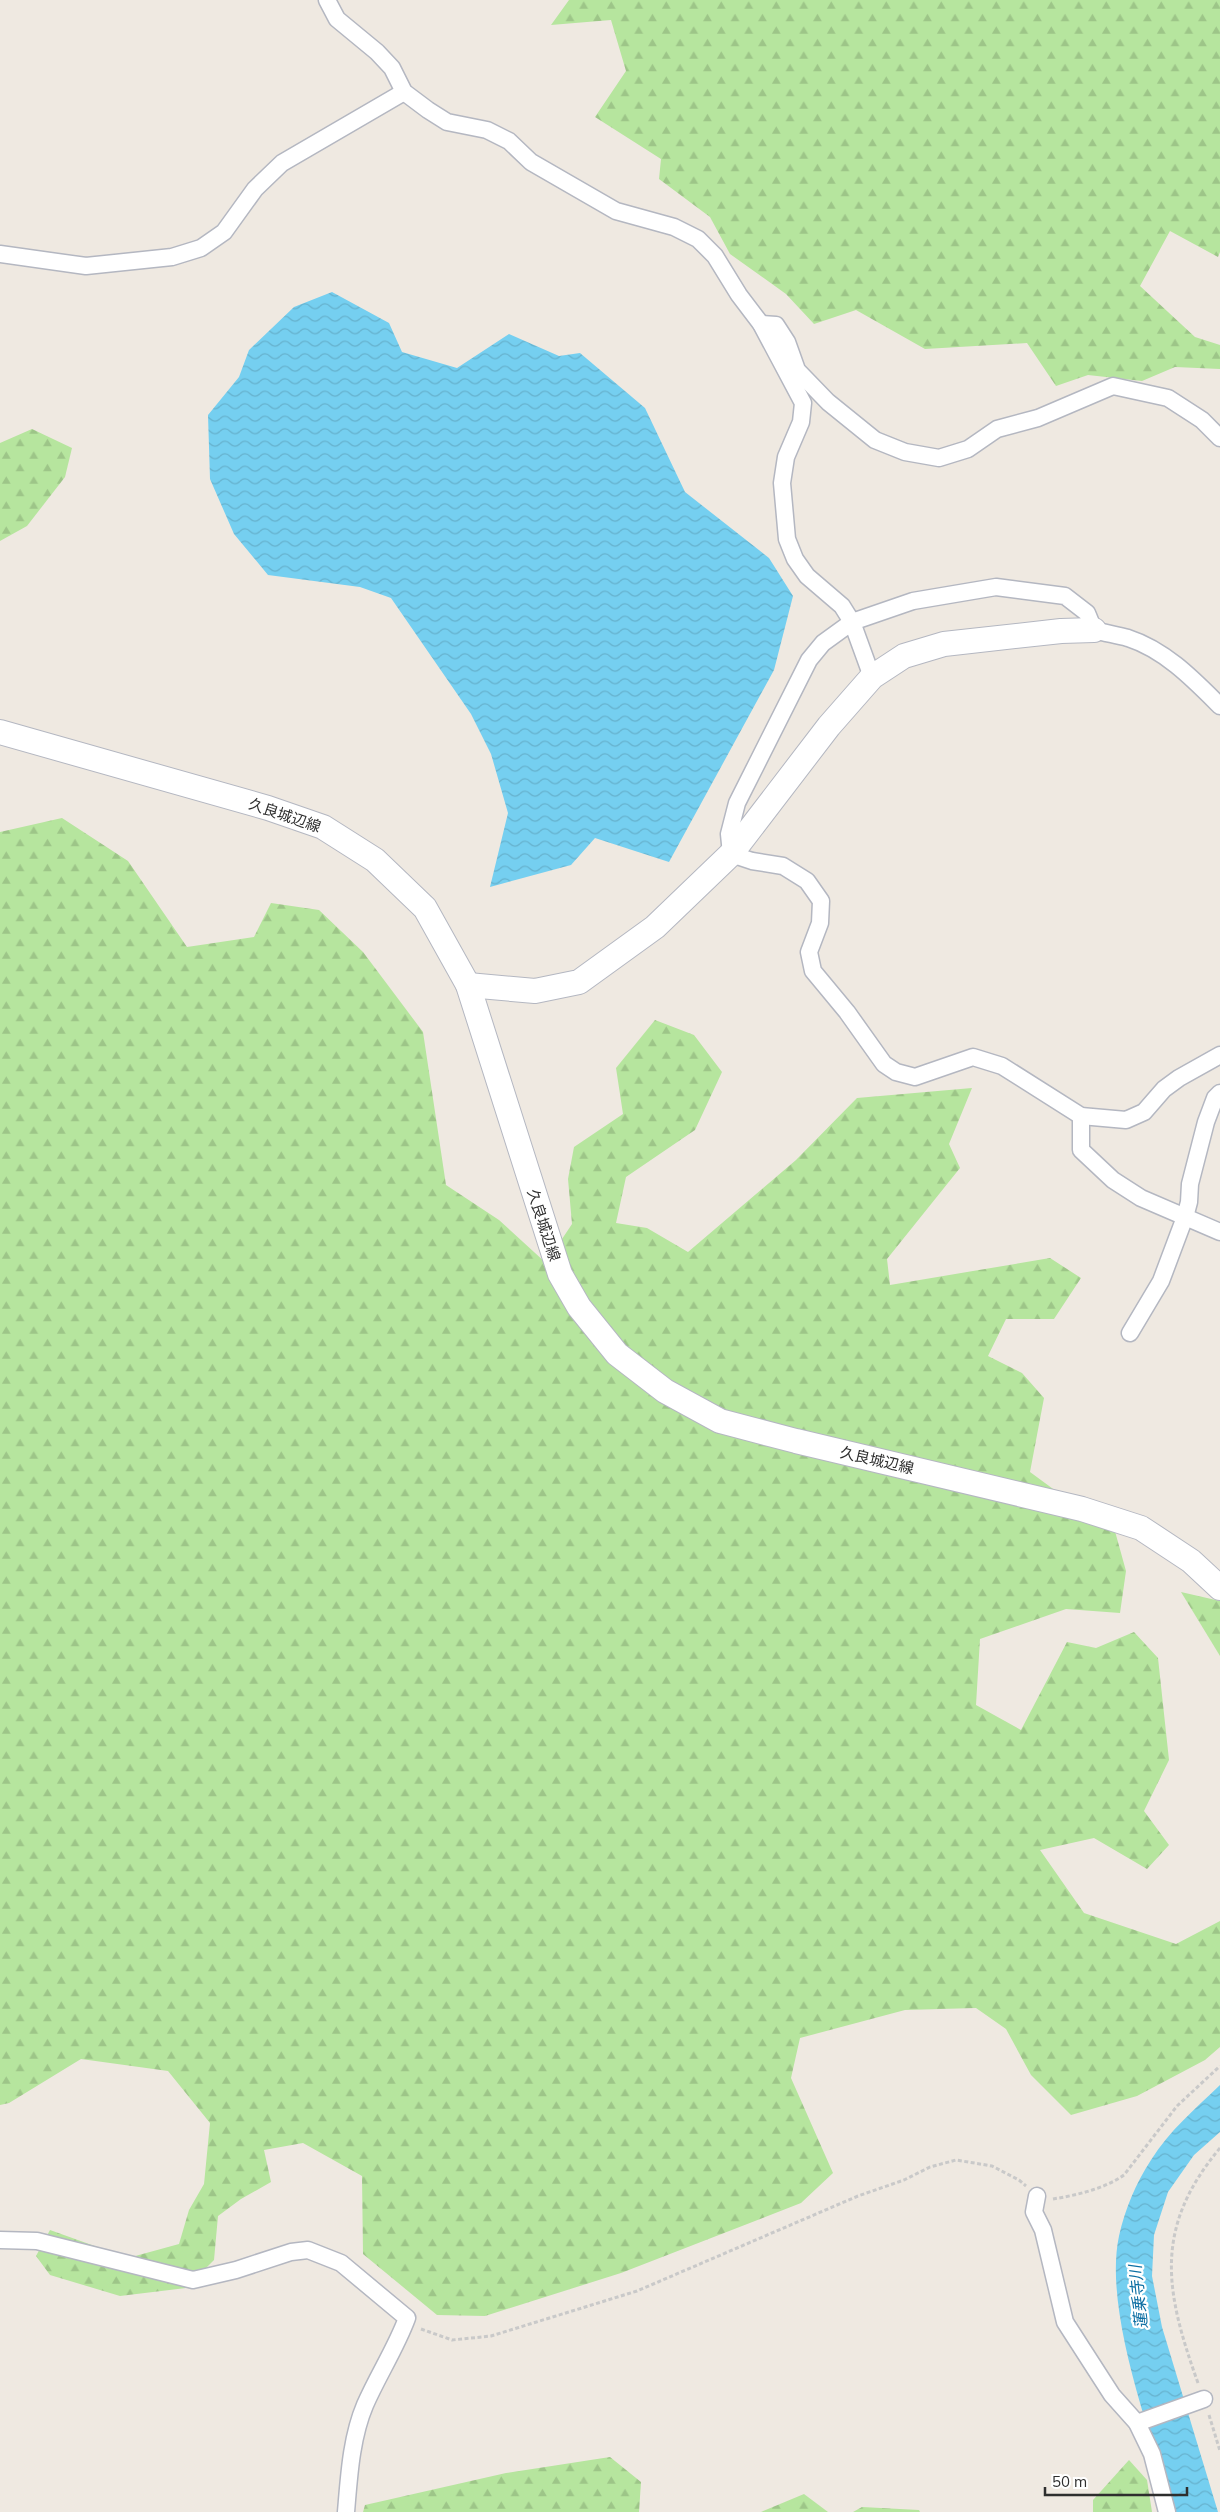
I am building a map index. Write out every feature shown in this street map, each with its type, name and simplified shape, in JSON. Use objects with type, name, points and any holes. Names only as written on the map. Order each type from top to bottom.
[{"type":"main road","points":[[468,985],[535,991],[580,982],[654,927],[731,854],[829,726],[872,677],[904,656],[944,644],[1061,631],[1094,630]]},
{"type":"main road","name":"久良城辺線","points":[[0,732],[268,808],[323,827],[375,860],[424,908],[468,985],[560,1274],[579,1307],[617,1354],[665,1391],[720,1420],[796,1441],[1082,1509],[1141,1528],[1191,1561],[1220,1588]]},
{"type":"street","points":[[327,0],[337,19],[377,52],[392,68],[404,92],[447,122],[487,130],[509,141],[531,162],[616,211],[674,227],[698,239],[716,256],[739,295],[761,324],[802,403],[801,422],[786,457],[782,483],[787,539],[795,559],[808,576],[842,606],[852,622],[872,677]]},
{"type":"street","points":[[0,254],[86,266],[172,257],[202,248],[224,232],[255,189],[282,163],[404,92]]},
{"type":"street","points":[[761,324],[776,325],[787,342],[797,370],[828,402],[875,440],[905,452],[939,458],[968,449],[997,429],[1038,418],[1113,386],[1168,398],[1202,420],[1220,438]]},
{"type":"street","points":[[1220,706],[1193,678],[1165,656],[1128,638],[1094,630],[1087,613],[1065,596],[996,587],[913,601],[852,622],[823,643],[809,660],[737,803],[729,834],[731,854],[752,861],[783,866],[807,881],[821,901],[820,923],[809,952],[812,971],[847,1012],[884,1064],[896,1072],[915,1077],[973,1057],[1002,1066],[1081,1116],[1126,1120],[1144,1112],[1164,1089],[1220,1055]]},
{"type":"street","points":[[1130,1333],[1161,1281],[1185,1217],[1189,1202],[1190,1184],[1206,1122],[1215,1098],[1220,1093]]},
{"type":"street","points":[[1081,1116],[1081,1150],[1113,1180],[1141,1198],[1220,1232]]},
{"type":"street","points":[[1037,2196],[1034,2212],[1043,2230],[1065,2322],[1112,2395],[1141,2421],[1152,2454],[1167,2512]]},
{"type":"street","points":[[0,2240],[46,2243],[193,2280],[236,2270],[291,2252],[308,2250],[342,2263],[407,2318],[400,2337],[364,2407],[349,2468],[346,2512]]},
{"type":"street","points":[[1141,2421],[1200,2401]]},
{"type":"path","points":[[407,2318],[423,2330],[452,2340],[491,2336],[637,2291],[858,2196],[904,2180],[930,2167],[956,2160],[992,2166],[1018,2180],[1037,2196],[1050,2199],[1073,2196],[1113,2182],[1124,2174],[1177,2106],[1220,2066]]},
{"type":"path","points":[[1220,2148],[1191,2187],[1181,2210],[1172,2249],[1172,2290],[1180,2332],[1200,2401],[1220,2451]]},
{"type":"green space","points":[[569,0],[1220,0],[1220,252],[1218,257],[1170,231],[1140,286],[1195,337],[1220,345],[1220,369],[1175,367],[1142,381],[1088,375],[1056,386],[1027,343],[925,349],[856,310],[814,324],[786,294],[730,254],[710,217],[659,179],[661,159],[595,117],[626,71],[611,20],[551,25]]},
{"type":"green space","points":[[32,429],[72,448],[65,477],[27,526],[0,541],[0,443]]},
{"type":"green space","points":[[62,818],[128,861],[187,947],[254,937],[271,903],[319,910],[363,952],[423,1032],[446,1185],[499,1220],[546,1263],[572,1224],[568,1179],[574,1147],[623,1114],[616,1068],[655,1020],[694,1035],[722,1072],[695,1130],[626,1177],[616,1223],[647,1228],[688,1252],[796,1160],[857,1098],[972,1088],[949,1144],[960,1168],[887,1259],[890,1285],[1050,1258],[1081,1278],[1054,1319],[1006,1319],[988,1356],[1022,1373],[1044,1398],[1030,1472],[1060,1494],[1108,1506],[1126,1571],[1120,1613],[1066,1609],[980,1639],[976,1705],[1021,1730],[1067,1642],[1096,1648],[1134,1632],[1158,1658],[1169,1760],[1144,1811],[1169,1845],[1147,1869],[1094,1838],[1040,1850],[1084,1913],[1176,1944],[1220,1921],[1220,2047],[1205,2060],[1137,2096],[1071,2115],[1031,2075],[1006,2029],[976,2008],[905,2010],[800,2038],[791,2078],[833,2173],[801,2203],[621,2273],[485,2316],[437,2315],[363,2254],[362,2176],[303,2143],[264,2150],[271,2182],[241,2199],[218,2216],[214,2260],[186,2288],[120,2296],[50,2275],[36,2256],[50,2230],[128,2258],[179,2244],[189,2210],[204,2184],[210,2123],[168,2071],[81,2059],[9,2103],[0,2105],[0,832]]},
{"type":"green space","points":[[1181,1592],[1220,1601],[1220,1656]]},
{"type":"green space","points":[[610,2457],[641,2482],[639,2512],[363,2512],[365,2505],[506,2473]]},
{"type":"green space","points":[[1129,2460],[1147,2480],[1152,2512],[1093,2512],[1093,2500]]},
{"type":"green space","points":[[804,2494],[828,2512],[761,2512]]},
{"type":"green space","points":[[862,2507],[919,2510],[920,2512],[853,2512]]},
{"type":"water","points":[[332,292],[389,323],[402,352],[457,368],[509,334],[559,356],[580,353],[645,408],[685,492],[769,558],[793,596],[774,670],[669,862],[595,838],[571,865],[490,887],[508,813],[491,754],[471,714],[391,598],[360,587],[268,575],[234,534],[210,479],[208,415],[239,377],[249,350],[294,307]]},
{"type":"water","name":"蓮乗寺川","points":[[1220,2085],[1220,2132],[1194,2155],[1168,2192],[1154,2235],[1152,2276],[1162,2327],[1218,2512],[1174,2512],[1132,2374],[1124,2337],[1118,2300],[1116,2266],[1119,2236],[1124,2216],[1132,2197],[1158,2149],[1174,2130]]}]
